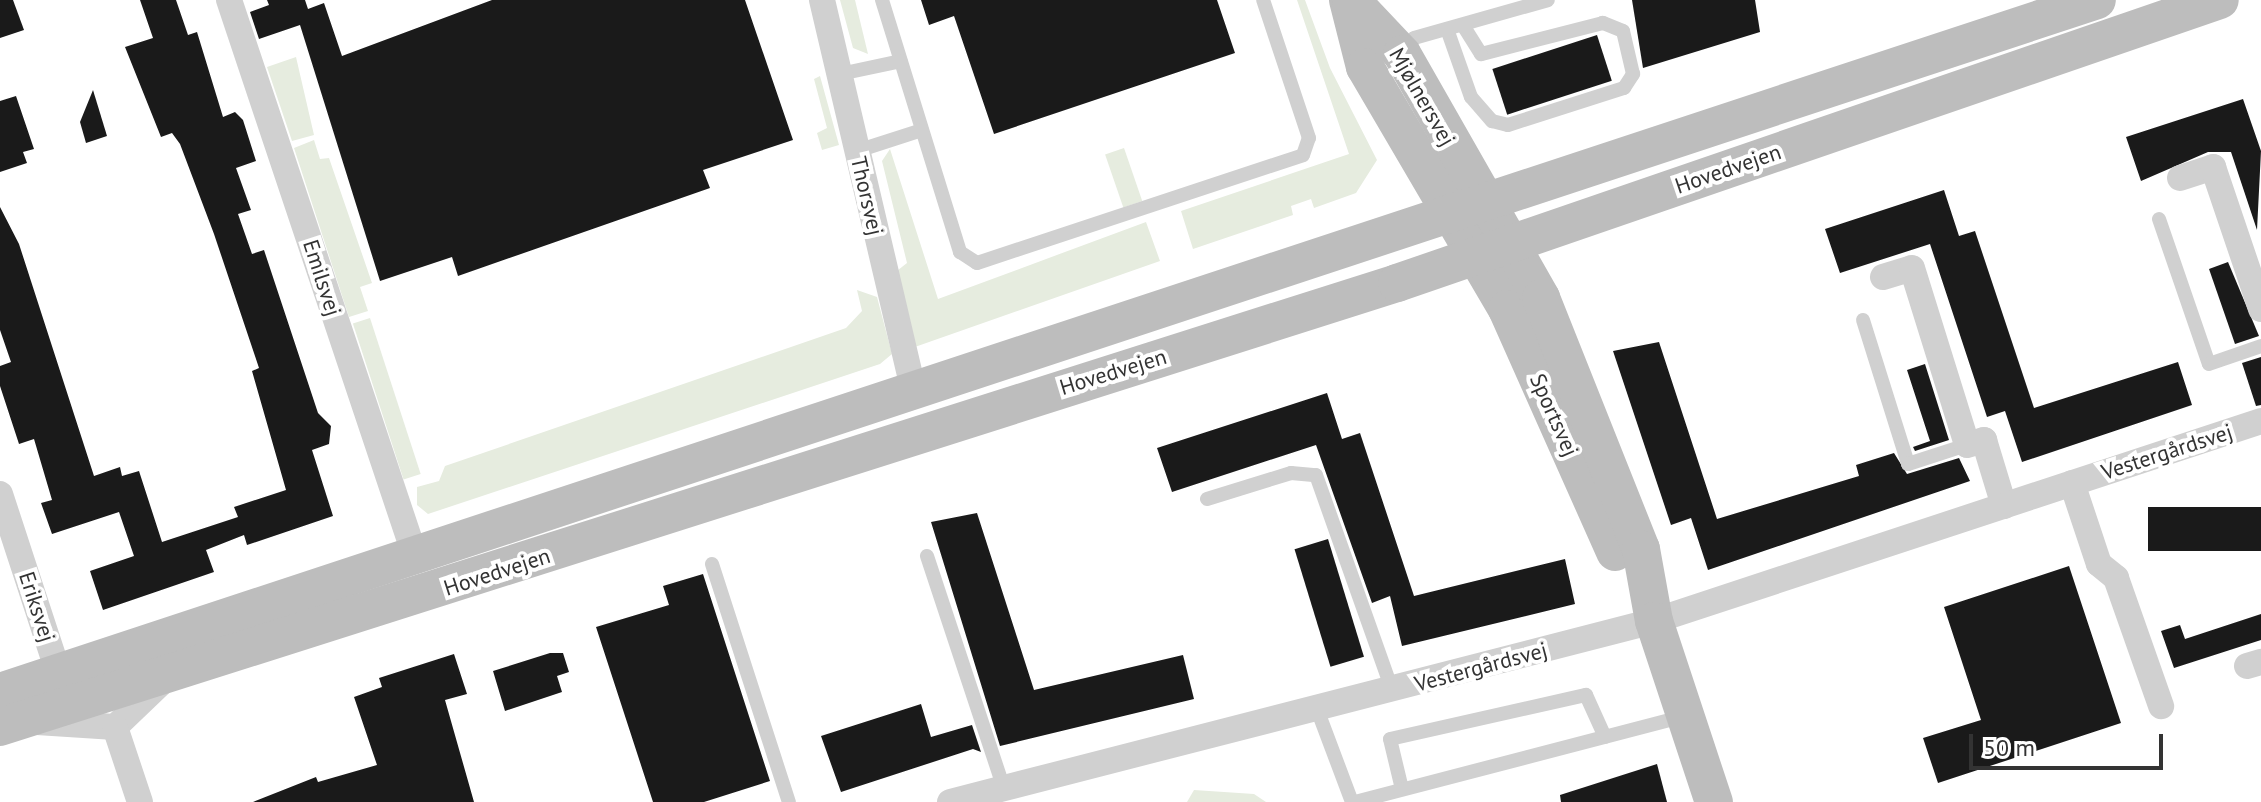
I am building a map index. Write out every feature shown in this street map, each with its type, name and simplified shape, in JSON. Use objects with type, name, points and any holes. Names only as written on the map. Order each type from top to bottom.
[{"type":"main road","name":"Mjølnersvej","points":[[1349,0],[1402,54],[1466,208]]},
{"type":"main road","name":"Mjølnersvej","points":[[1349,0],[1365,67],[1466,208]]},
{"type":"main road","name":"Hovedvejen","points":[[6,713],[59,674],[2097,0]]},
{"type":"main road","name":"Hovedvejen","points":[[6,713],[173,671],[1492,251],[2220,0]]},
{"type":"main road","name":"Sportsvej","points":[[1466,208],[1492,251],[1541,298],[1641,549],[1654,621],[1714,802]]},
{"type":"street","name":"Emilsvej","points":[[229,0],[415,556]]},
{"type":"street","name":"Thorsvej","points":[[822,0],[914,391]]},
{"type":"street","points":[[2180,178],[2213,167],[2261,309]]},
{"type":"street","points":[[1883,277],[1912,268],[1967,445],[1984,440],[2004,506]]},
{"type":"street","name":"Vestergårdsvej","points":[[950,802],[1654,621],[2261,421]]},
{"type":"street","name":"Vestergårdsvej","points":[[2072,483],[2099,564],[2116,578],[2161,706]]},
{"type":"street","name":"Eriksvej","points":[[0,494],[59,674]]},
{"type":"street","points":[[115,727],[173,671]]},
{"type":"street","points":[[6,713],[115,727]]},
{"type":"street","points":[[115,727],[140,802]]},
{"type":"lane","points":[[882,0],[960,252],[977,263],[1296,159],[1308,150],[1309,138],[1263,0]]},
{"type":"lane","points":[[1402,54],[1414,38],[1548,0]]},
{"type":"lane","points":[[1447,29],[1471,97],[1492,121],[1508,125],[1624,88],[1633,74],[1623,31],[1603,23],[1481,54],[1463,25]]},
{"type":"lane","points":[[840,74],[901,61]]},
{"type":"lane","points":[[857,151],[922,130]]},
{"type":"lane","points":[[2159,219],[2209,364],[2261,346]]},
{"type":"lane","points":[[1863,320],[1908,464],[1967,445]]},
{"type":"lane","points":[[1207,499],[1291,473],[1316,475],[1392,690]]},
{"type":"lane","points":[[927,556],[992,793]]},
{"type":"lane","points":[[712,564],[789,802]]},
{"type":"lane","points":[[1402,789],[1390,739],[1586,695],[1605,737]]},
{"type":"lane","points":[[1317,709],[1361,801],[1686,716]]},
{"type":"shaded area","points":[[840,0],[855,0],[868,54],[853,48]]},
{"type":"shaded area","points":[[1297,0],[1305,0],[1330,68],[1377,160],[1356,193],[1314,208],[1311,199],[1291,206],[1293,215],[1193,249],[1181,211],[1349,154]]},
{"type":"shaded area","points":[[296,57],[314,135],[292,141],[267,67]]},
{"type":"shaded area","points":[[820,76],[839,145],[822,150],[817,133],[827,128],[814,79]]},
{"type":"shaded area","points":[[314,140],[320,159],[329,158],[372,283],[360,287],[368,311],[349,317],[294,148]]},
{"type":"shaded area","points":[[1124,148],[1142,201],[1123,207],[1105,155]]},
{"type":"shaded area","points":[[890,149],[938,299],[1146,222],[1160,261],[912,348],[893,274],[907,263],[882,161]]},
{"type":"shaded area","points":[[857,290],[877,297],[892,354],[880,364],[428,514],[417,505],[417,487],[439,481],[445,466],[846,328],[862,311]]},
{"type":"shaded area","points":[[370,318],[421,474],[404,480],[353,324]]},
{"type":"shaded area","points":[[1194,790],[1254,794],[1266,802],[1187,802]]},
{"type":"building","points":[[0,0],[13,0],[24,30],[0,38]]},
{"type":"building","points":[[140,0],[176,0],[188,35],[197,32],[223,117],[235,112],[243,120],[256,161],[236,168],[251,210],[238,214],[252,254],[264,250],[318,413],[331,426],[329,444],[312,450],[333,516],[247,545],[244,535],[206,550],[214,572],[103,610],[90,571],[134,556],[119,512],[52,534],[41,503],[52,500],[34,439],[19,444],[0,386],[0,366],[11,362],[0,330],[0,207],[19,244],[94,476],[120,467],[122,476],[139,471],[162,542],[238,517],[234,507],[286,490],[252,371],[259,368],[214,234],[180,144],[172,133],[161,137],[125,47],[153,38]]},
{"type":"building","points":[[267,0],[305,0],[308,9],[324,3],[342,56],[492,0],[745,0],[793,140],[703,170],[710,188],[458,276],[452,257],[380,281],[300,25],[259,39],[250,12],[269,5]]},
{"type":"building","points":[[921,0],[1217,0],[1235,53],[994,134],[954,16],[929,25]]},
{"type":"building","points":[[1632,0],[1755,0],[1760,32],[1643,68]]},
{"type":"building","points":[[1597,35],[1612,81],[1507,115],[1492,69]]},
{"type":"building","points":[[93,90],[107,136],[86,143],[80,122]]},
{"type":"building","points":[[16,96],[34,149],[23,152],[27,163],[0,172],[0,101]]},
{"type":"building","points":[[2243,99],[2261,151],[2257,230],[2231,152],[2208,152],[2141,181],[2126,137]]},
{"type":"building","points":[[1944,190],[1959,236],[1975,231],[2034,408],[2178,362],[2192,405],[2022,462],[2005,411],[1987,417],[1930,244],[1840,273],[1825,229]]},
{"type":"building","points":[[2228,262],[2259,336],[2235,344],[2209,269]]},
{"type":"building","points":[[1659,342],[1717,519],[1859,476],[1856,465],[1894,453],[1907,474],[1959,458],[1970,481],[1708,570],[1691,518],[1671,525],[1613,351]]},
{"type":"building","points":[[2261,357],[2261,405],[2256,406],[2242,363]]},
{"type":"building","points":[[1925,364],[1949,440],[1915,451],[1913,447],[1930,441],[1907,370]]},
{"type":"building","points":[[1327,393],[1342,439],[1360,433],[1414,596],[1565,559],[1575,604],[1402,646],[1390,596],[1372,603],[1316,445],[1172,492],[1157,448]]},
{"type":"building","points":[[2148,507],[2261,507],[2261,551],[2148,551]]},
{"type":"building","points":[[977,513],[1034,690],[1183,655],[1194,699],[1000,746],[931,522]]},
{"type":"building","points":[[1328,539],[1364,657],[1330,667],[1295,549]]},
{"type":"building","points":[[2069,566],[2121,723],[1938,783],[1923,738],[1981,720],[1944,607]]},
{"type":"building","points":[[703,574],[770,781],[704,802],[653,802],[596,627],[669,605],[663,586]]},
{"type":"building","points":[[2261,614],[2261,640],[2174,668],[2161,631],[2180,625],[2185,639]]},
{"type":"building","points":[[550,653],[563,653],[569,672],[557,676],[562,692],[505,711],[493,671]]},
{"type":"building","points":[[454,654],[467,694],[445,700],[474,802],[253,802],[316,777],[318,782],[377,765],[354,697],[382,687],[379,678]]},
{"type":"building","points":[[921,704],[931,737],[972,725],[981,752],[973,749],[841,792],[821,736]]},
{"type":"building","points":[[1657,764],[1667,802],[1561,802],[1560,795]]}]
